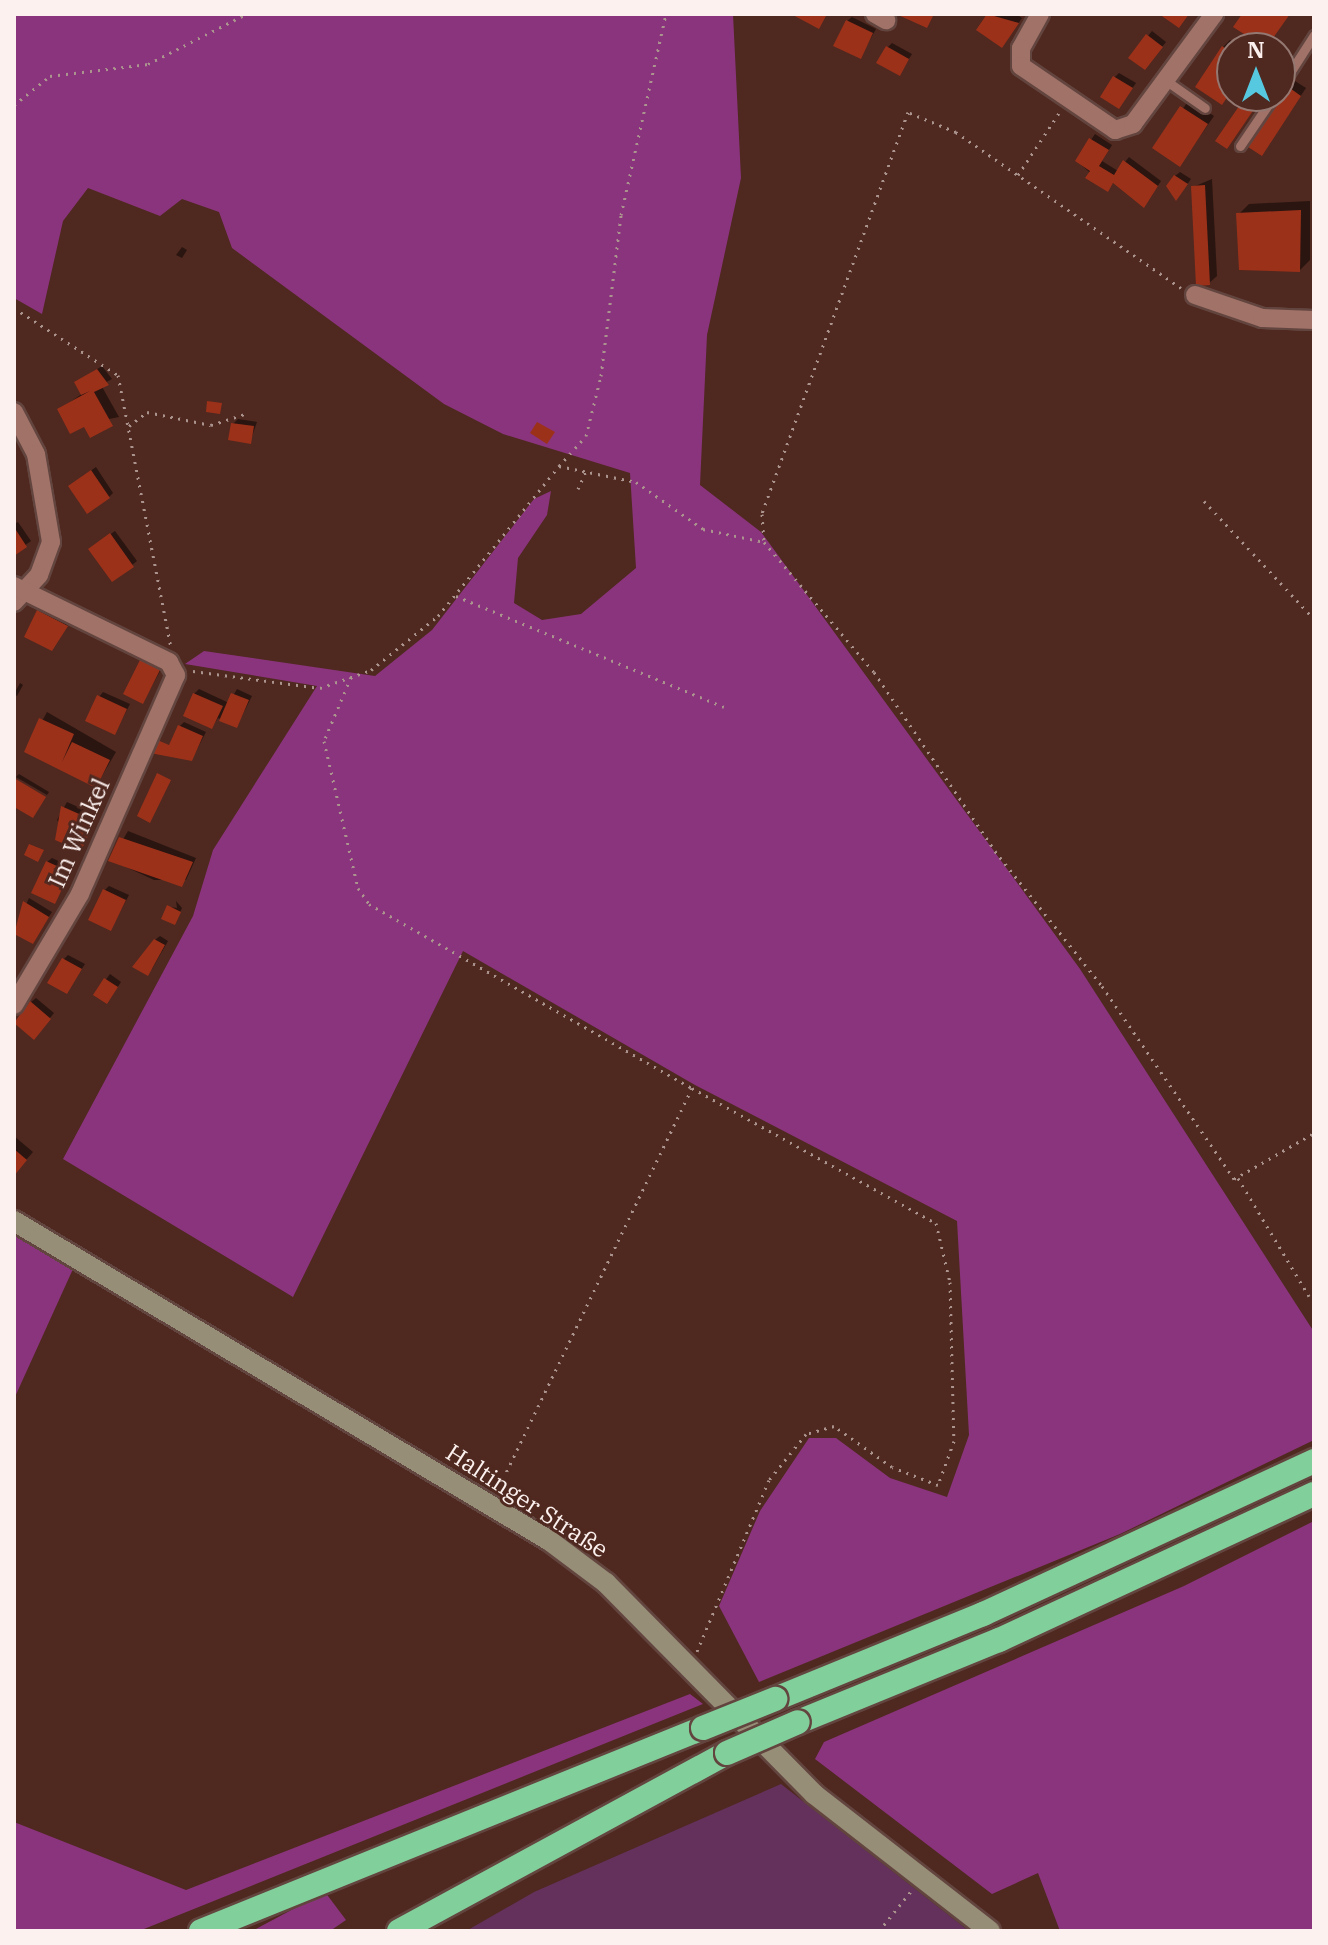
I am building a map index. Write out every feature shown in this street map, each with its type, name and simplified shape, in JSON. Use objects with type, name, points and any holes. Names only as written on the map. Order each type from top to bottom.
[{"type":"highway","points":[[201,1931],[997,1608],[1314,1461]]},
{"type":"highway","points":[[399,1931],[727,1753],[999,1640],[1314,1494]]},
{"type":"street","points":[[1040,14],[1021,48],[1021,66],[1115,130],[1133,124],[1168,82],[1214,14]]},
{"type":"street","points":[[1195,295],[1262,318],[1314,320]]},
{"type":"street","points":[[14,412],[36,454],[49,509],[51,542],[39,575],[16,592],[172,668]]},
{"type":"street","name":"Im Winkel","points":[[14,1005],[80,894],[172,668]]},
{"type":"street","name":"Haltinger Straße","points":[[14,1221],[490,1505],[606,1583],[814,1794],[924,1876],[990,1931]]},
{"type":"lane","points":[[1296,63],[1314,35]]},
{"type":"lane","points":[[1168,82],[1205,108]]},
{"type":"lane","points":[[1240,146],[1263,112]]},
{"type":"path","points":[[14,105],[50,76],[148,64],[246,14]]},
{"type":"path","points":[[14,308],[118,375],[173,636],[172,668],[320,688],[371,670],[456,596],[586,436],[601,376],[621,215],[666,14]]},
{"type":"path","points":[[1018,175],[1068,100]]},
{"type":"path","points":[[1195,295],[956,132],[908,112],[762,514],[764,542],[874,672],[995,851],[1238,1178],[1309,1296]]},
{"type":"path","points":[[129,426],[147,412],[211,425],[245,414]]},
{"type":"path","points":[[559,466],[636,482],[703,529],[764,542]]},
{"type":"path","points":[[578,489],[586,471]]},
{"type":"path","points":[[1204,501],[1314,619]]},
{"type":"path","points":[[456,596],[724,707]]},
{"type":"path","points":[[351,677],[324,741],[358,888],[369,904],[936,1223],[950,1282],[954,1441],[938,1485],[892,1467],[834,1426],[806,1434],[769,1480],[689,1664]]},
{"type":"path","points":[[490,1505],[692,1088]]},
{"type":"path","points":[[1238,1178],[1314,1133]]},
{"type":"path","points":[[879,1931],[924,1876]]},
{"type":"shaded area","points":[[14,14],[733,14],[741,178],[707,335],[700,485],[761,532],[1080,969],[1314,1332],[1314,1440],[1120,1534],[759,1682],[719,1606],[760,1511],[809,1438],[836,1438],[890,1478],[947,1497],[969,1435],[957,1221],[695,1085],[463,951],[293,1297],[63,1159],[193,916],[213,850],[317,686],[185,664],[204,651],[375,676],[432,630],[534,499],[551,491],[547,515],[518,558],[514,603],[542,620],[581,614],[636,568],[630,473],[503,434],[444,404],[232,248],[219,212],[182,199],[160,216],[88,188],[63,221],[42,314],[14,298]]},
{"type":"shaded area","points":[[14,1228],[73,1269],[14,1399]]},
{"type":"shaded area","points":[[1314,1521],[1314,1931],[1060,1931],[1038,1873],[992,1894],[815,1759],[824,1742],[1184,1586]]},
{"type":"shaded area","points":[[690,1694],[703,1704],[139,1931],[14,1931],[14,1822],[186,1890]]},
{"type":"shaded area","points":[[781,1784],[969,1931],[466,1931],[534,1892]]},
{"type":"shaded area","points":[[325,1892],[346,1920],[330,1931],[252,1931]]},
{"type":"building","points":[[791,14],[827,14],[819,29]]},
{"type":"building","points":[[896,14],[934,14],[927,28]]},
{"type":"building","points":[[987,14],[1019,23],[1002,48],[976,30]]},
{"type":"building","points":[[1159,14],[1189,14],[1179,28]]},
{"type":"building","points":[[1242,14],[1290,14],[1277,32],[1241,32],[1233,27]]},
{"type":"building","points":[[846,20],[873,33],[861,59],[833,46]]},
{"type":"building","points":[[1146,34],[1163,47],[1145,70],[1128,58]]},
{"type":"building","points":[[886,46],[909,59],[900,76],[876,63]]},
{"type":"building","points":[[1216,55],[1216,101],[1195,87]]},
{"type":"building","points":[[1113,76],[1133,88],[1119,109],[1100,97]]},
{"type":"building","points":[[1180,106],[1208,124],[1180,167],[1152,148]]},
{"type":"building","points":[[1235,112],[1252,112],[1227,149],[1215,141]]},
{"type":"building","points":[[1270,112],[1291,112],[1262,156],[1248,147]]},
{"type":"building","points":[[1089,138],[1109,150],[1099,166],[1114,175],[1123,160],[1158,186],[1144,208],[1113,183],[1108,192],[1085,178],[1090,171],[1075,161]]},
{"type":"building","points":[[1174,175],[1188,184],[1176,201],[1166,186]]},
{"type":"building","points":[[1205,185],[1210,285],[1196,286],[1191,186]]},
{"type":"building","points":[[1301,210],[1300,272],[1239,270],[1236,213]]},
{"type":"building","points":[[97,369],[109,385],[94,392],[113,426],[90,438],[84,427],[70,434],[57,409],[90,391],[81,395],[74,382]]},
{"type":"building","points":[[207,401],[222,403],[220,414],[206,412]]},
{"type":"building","points":[[537,422],[555,432],[547,444],[530,433]]},
{"type":"building","points":[[231,423],[254,426],[251,444],[228,440]]},
{"type":"building","points":[[91,470],[110,498],[87,514],[68,486]]},
{"type":"building","points":[[14,527],[27,547],[14,556]]},
{"type":"building","points":[[110,533],[134,567],[112,582],[88,549]]},
{"type":"building","points":[[37,610],[68,626],[52,651],[24,637]]},
{"type":"building","points":[[140,660],[160,670],[143,704],[123,694]]},
{"type":"building","points":[[193,693],[223,706],[212,729],[183,716]]},
{"type":"building","points":[[231,693],[249,700],[237,728],[219,721]]},
{"type":"building","points":[[97,695],[127,709],[115,735],[85,721]]},
{"type":"building","points":[[39,718],[74,734],[62,762],[72,742],[110,760],[96,788],[24,752]]},
{"type":"building","points":[[178,725],[203,736],[192,761],[150,753],[155,739],[169,745]]},
{"type":"building","points":[[157,773],[171,780],[150,823],[137,816]]},
{"type":"building","points":[[14,778],[46,797],[33,818],[14,807]]},
{"type":"building","points":[[61,806],[95,821],[81,851],[55,840]]},
{"type":"building","points":[[119,837],[193,862],[182,887],[108,861]]},
{"type":"building","points":[[29,844],[44,850],[38,862],[24,855]]},
{"type":"building","points":[[46,861],[70,872],[55,904],[31,893]]},
{"type":"building","points":[[103,889],[126,900],[111,931],[88,920]]},
{"type":"building","points":[[23,901],[49,917],[33,944],[14,934]]},
{"type":"building","points":[[167,905],[181,912],[175,925],[161,919]]},
{"type":"building","points":[[154,939],[165,945],[148,976],[132,967]]},
{"type":"building","points":[[62,958],[82,969],[67,994],[47,983]]},
{"type":"building","points":[[104,978],[118,987],[107,1004],[93,995]]},
{"type":"building","points":[[30,1001],[51,1019],[34,1040],[14,1023]]},
{"type":"building","points":[[14,1149],[27,1160],[14,1176]]}]
